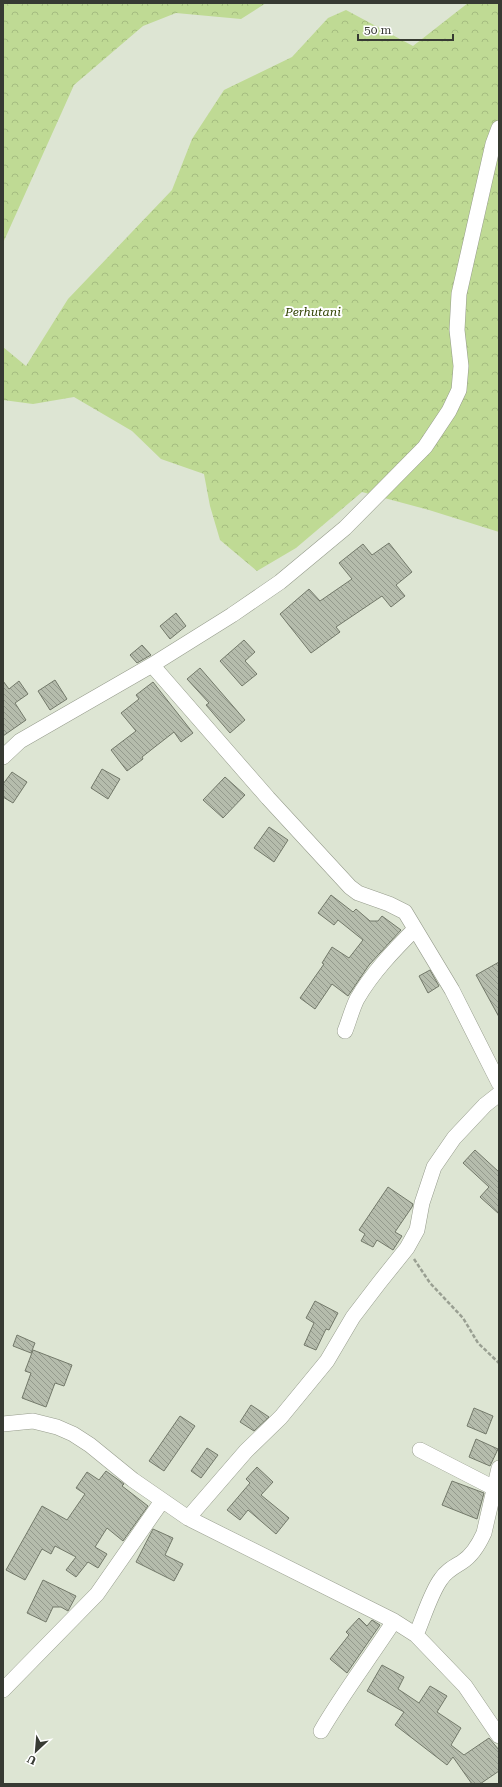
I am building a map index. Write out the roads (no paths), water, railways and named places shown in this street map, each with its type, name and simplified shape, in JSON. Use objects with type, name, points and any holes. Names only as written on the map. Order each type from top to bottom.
[{"type":"street","points":[[3,757],[20,742],[152,665],[232,615],[280,582],[345,528],[425,447],[449,411],[459,390],[461,366],[457,330],[459,294],[493,144],[499,128]]},
{"type":"street","points":[[152,665],[268,798],[350,887],[358,893],[389,904],[405,912],[452,990],[499,1083]]},
{"type":"street","points":[[345,1032],[357,1000],[375,973],[392,952],[415,929]]},
{"type":"street","points":[[188,1518],[246,1451],[281,1417],[322,1366],[358,1312],[407,1248],[417,1230],[422,1203],[434,1167],[454,1138],[485,1106],[499,1094]]},
{"type":"street","points":[[3,1424],[33,1421],[57,1427],[73,1434],[90,1445],[162,1501],[188,1518],[394,1621],[416,1635],[465,1686],[499,1736]]},
{"type":"street","points":[[420,1450],[494,1488]]},
{"type":"street","points":[[416,1635],[441,1579],[450,1569],[464,1561],[475,1551],[480,1542],[484,1533],[499,1468]]},
{"type":"street","points":[[3,1690],[97,1594],[162,1501]]},
{"type":"street","points":[[321,1731],[342,1696],[361,1671],[394,1621]]},
{"type":"park label","name":"Perhutani","points":[[313,312]]}]
